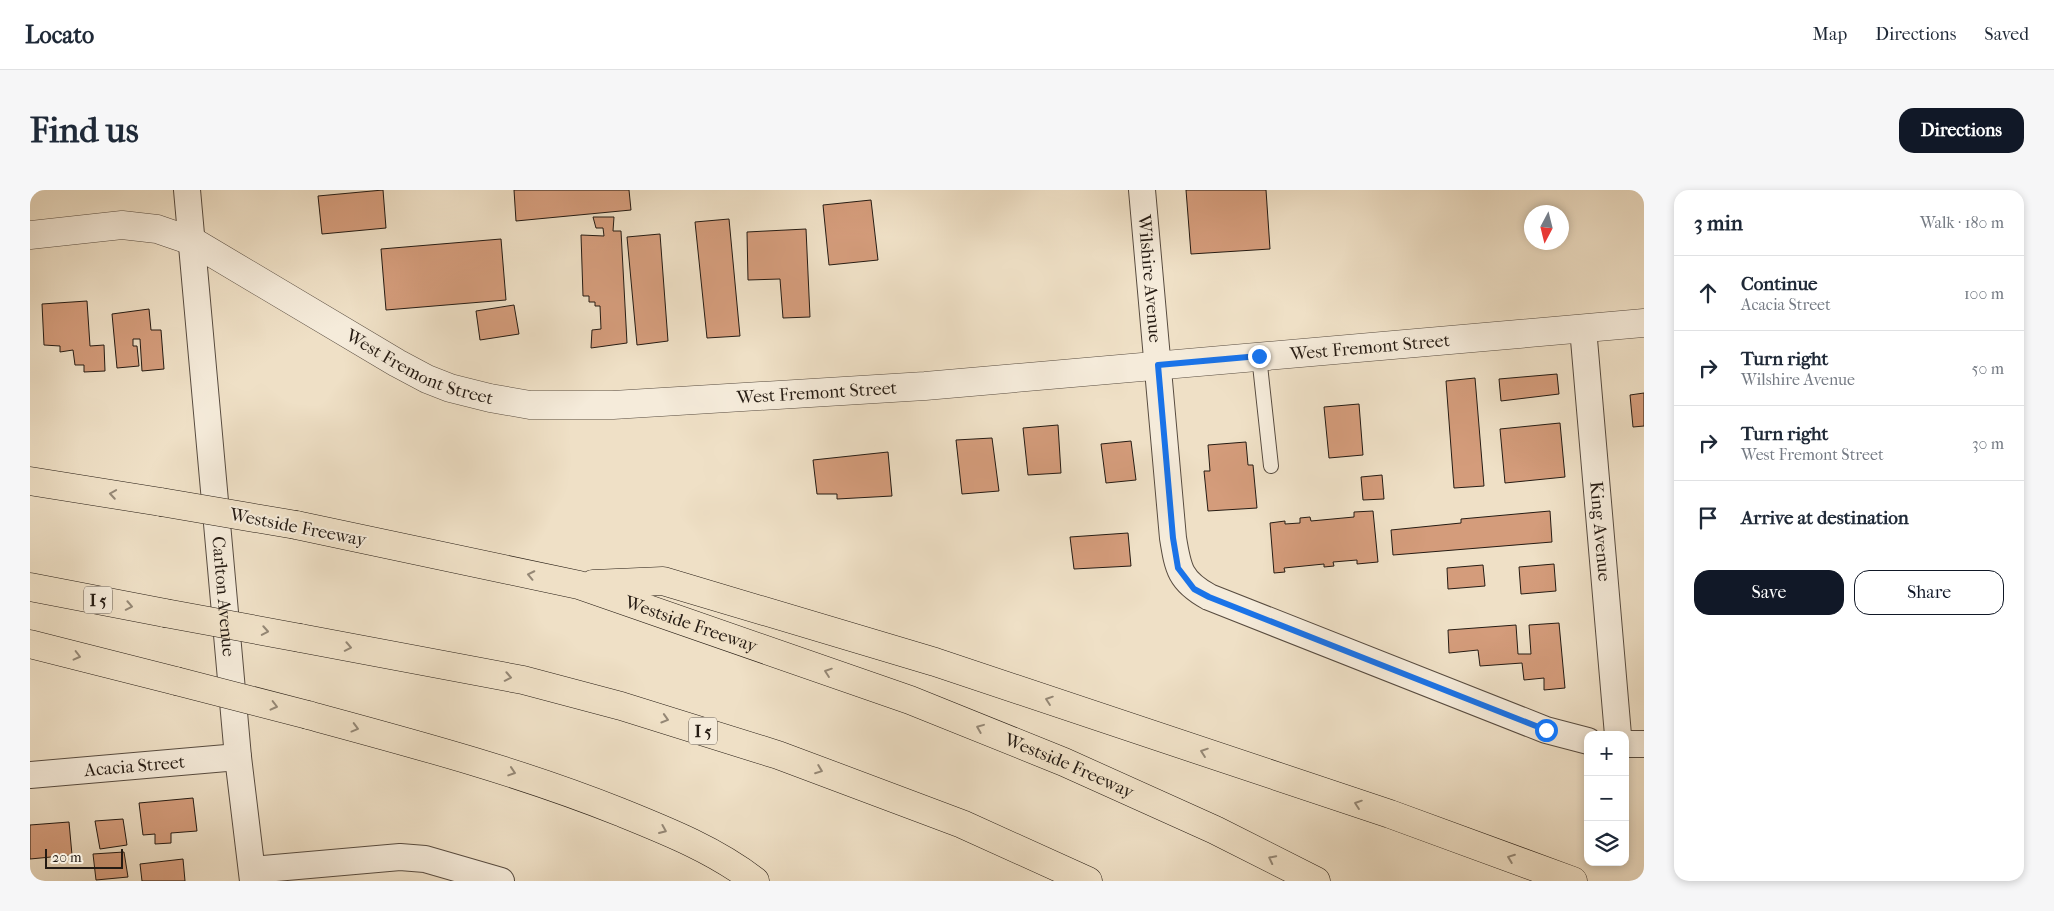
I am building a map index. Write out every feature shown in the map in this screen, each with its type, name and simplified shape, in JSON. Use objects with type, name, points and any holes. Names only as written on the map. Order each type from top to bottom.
[{"type":"highway","name":"Westside Freeway","points":[[30,480],[296,525],[579,585],[910,700],[1037,751],[1215,830],[1316,881]]},
{"type":"highway","points":[[579,585],[663,581],[935,662],[1390,814],[1573,881]]},
{"type":"highway","name":"I 5","points":[[30,587],[523,680],[620,706],[796,762],[962,824],[1088,881]]},
{"type":"highway","points":[[30,644],[460,756],[559,788],[666,830],[734,864],[755,881]]},
{"type":"street","name":"Carlton Avenue","points":[[187,190],[238,757],[253,876]]},
{"type":"street","name":"Wilshire Avenue","points":[[1142,190],[1173,538],[1181,575],[1194,589],[1209,597],[1546,730],[1584,740]]},
{"type":"street","name":"West Fremont Street","points":[[30,235],[122,226],[157,229],[192,241],[426,379],[450,388],[530,405],[613,405],[915,387],[1644,323]]},
{"type":"street","name":"King Avenue","points":[[1582,328],[1618,731]]},
{"type":"street","points":[[1629,744],[1644,744]]},
{"type":"street","name":"Acacia Street","points":[[30,775],[238,757]]},
{"type":"street","points":[[253,876],[400,857],[425,858],[501,881]]},
{"type":"lane","points":[[1259,356],[1271,466]]},
{"type":"building","points":[[383,190],[386,228],[322,234],[318,196]]},
{"type":"building","points":[[514,190],[629,190],[631,210],[516,221]]},
{"type":"building","points":[[1186,190],[1266,190],[1270,249],[1191,254]]},
{"type":"building","points":[[871,200],[878,260],[829,265],[823,205]]},
{"type":"building","points":[[593,217],[614,217],[613,231],[621,231],[627,343],[591,348],[592,330],[601,329],[600,306],[595,306],[595,302],[589,302],[589,296],[583,296],[581,235],[604,236],[603,228],[596,228]]},
{"type":"building","points":[[729,219],[740,336],[707,338],[695,222]]},
{"type":"building","points":[[806,229],[810,317],[783,318],[780,279],[748,280],[747,232]]},
{"type":"building","points":[[660,234],[668,341],[637,345],[627,237]]},
{"type":"building","points":[[501,239],[506,300],[386,310],[381,249]]},
{"type":"building","points":[[87,301],[90,346],[104,345],[105,371],[84,372],[84,365],[75,365],[73,350],[60,352],[60,346],[44,345],[42,304]]},
{"type":"building","points":[[514,305],[519,334],[480,340],[476,311]]},
{"type":"building","points":[[149,309],[151,330],[161,330],[164,369],[142,371],[140,339],[133,339],[133,346],[137,346],[139,366],[117,368],[112,314]]},
{"type":"building","points":[[1557,374],[1559,394],[1501,401],[1499,379]]},
{"type":"building","points":[[1475,378],[1484,486],[1454,488],[1446,381]]},
{"type":"building","points":[[1644,393],[1644,426],[1633,427],[1630,395]]},
{"type":"building","points":[[1359,404],[1363,455],[1329,458],[1324,407]]},
{"type":"building","points":[[1560,423],[1565,477],[1505,483],[1500,429]]},
{"type":"building","points":[[1058,425],[1061,473],[1028,475],[1023,428]]},
{"type":"building","points":[[992,438],[999,491],[962,494],[956,440]]},
{"type":"building","points":[[1131,441],[1136,480],[1106,483],[1101,444]]},
{"type":"building","points":[[1246,442],[1248,465],[1253,465],[1257,508],[1208,511],[1204,471],[1210,471],[1208,445]]},
{"type":"building","points":[[888,452],[892,496],[837,499],[837,494],[817,494],[813,460]]},
{"type":"building","points":[[1382,475],[1384,499],[1363,500],[1361,477]]},
{"type":"building","points":[[1373,511],[1378,562],[1357,564],[1357,560],[1333,562],[1334,566],[1324,567],[1324,564],[1284,568],[1285,572],[1274,573],[1270,523],[1285,521],[1285,524],[1300,523],[1300,518],[1310,517],[1311,521],[1354,517],[1354,512]]},
{"type":"building","points":[[1550,511],[1552,542],[1393,555],[1391,530],[1461,523],[1461,519]]},
{"type":"building","points":[[1128,533],[1131,566],[1074,569],[1070,537]]},
{"type":"building","points":[[1554,564],[1556,591],[1521,594],[1519,567]]},
{"type":"building","points":[[1483,565],[1485,586],[1448,589],[1447,568]]},
{"type":"building","points":[[1559,623],[1565,688],[1544,690],[1544,678],[1524,680],[1522,663],[1480,666],[1478,650],[1449,653],[1448,630],[1516,625],[1518,654],[1531,654],[1529,625]]},
{"type":"building","points":[[193,798],[197,831],[171,833],[171,843],[155,844],[155,834],[143,835],[139,803]]},
{"type":"building","points":[[123,819],[127,845],[100,849],[95,821]]},
{"type":"building","points":[[69,822],[72,855],[30,859],[30,825]]},
{"type":"building","points":[[124,852],[128,877],[96,880],[93,854]]},
{"type":"building","points":[[183,859],[185,881],[142,881],[140,864]]},
{"type":"route","points":[[1259,356],[1158,365],[1173,538],[1181,575],[1194,589],[1209,597],[1546,730]]}]
